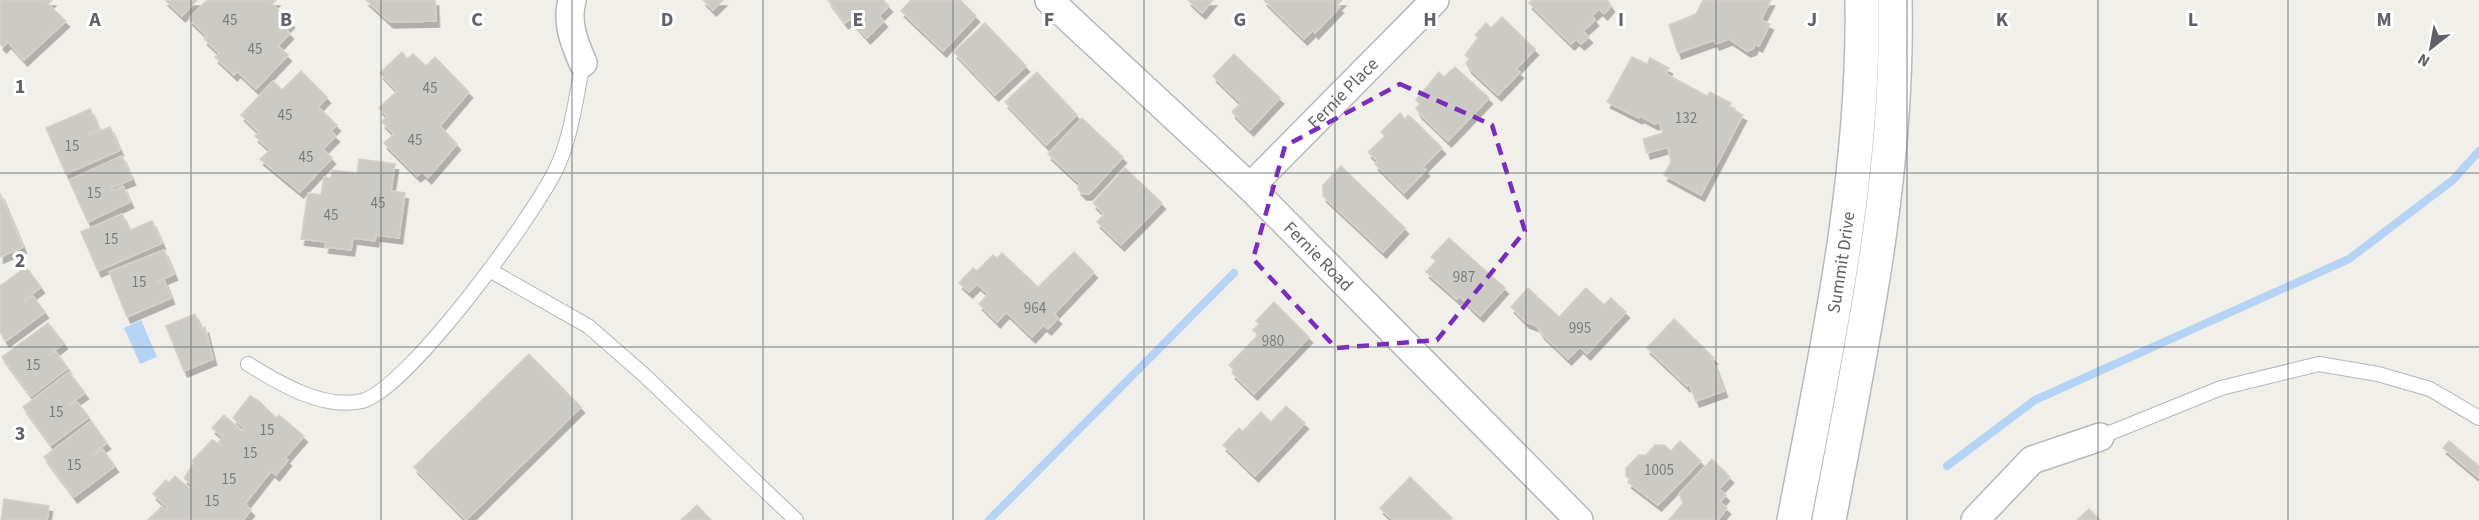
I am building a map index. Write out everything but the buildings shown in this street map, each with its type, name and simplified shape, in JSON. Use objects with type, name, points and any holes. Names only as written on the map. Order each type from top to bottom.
[{"type":"main road","name":"Summit Drive","points":[[1794,520],[1831,328],[1851,189],[1862,39],[1862,0]]},
{"type":"main road","name":"Summit Drive","points":[[1829,520],[1864,335],[1884,195],[1896,41],[1895,0]]},
{"type":"street","points":[[572,0],[569,12],[571,36],[583,63]]},
{"type":"street","name":"Fernie Road","points":[[1049,0],[1250,187],[1579,520]]},
{"type":"street","name":"Fernie Place","points":[[1250,187],[1435,0]]},
{"type":"street","points":[[1975,520],[2032,460],[2100,436]]},
{"type":"lane","points":[[248,364],[268,377],[326,402],[363,401],[391,383],[491,271],[535,206],[558,165],[569,132],[583,63]]},
{"type":"lane","points":[[491,271],[588,326],[643,374],[796,520]]},
{"type":"lane","points":[[2100,436],[2221,388],[2319,364],[2378,374],[2430,389],[2479,418]]},
{"type":"highlighted area","points":[[1400,84],[1492,125],[1525,231],[1437,340],[1336,348],[1253,259],[1285,146]]},
{"type":"water","points":[[141,320],[157,357],[140,364],[124,328]]},
{"type":"waterway","points":[[1947,466],[2035,400],[2349,259],[2453,180],[2479,151]]},
{"type":"waterway","points":[[989,520],[1234,273]]}]
